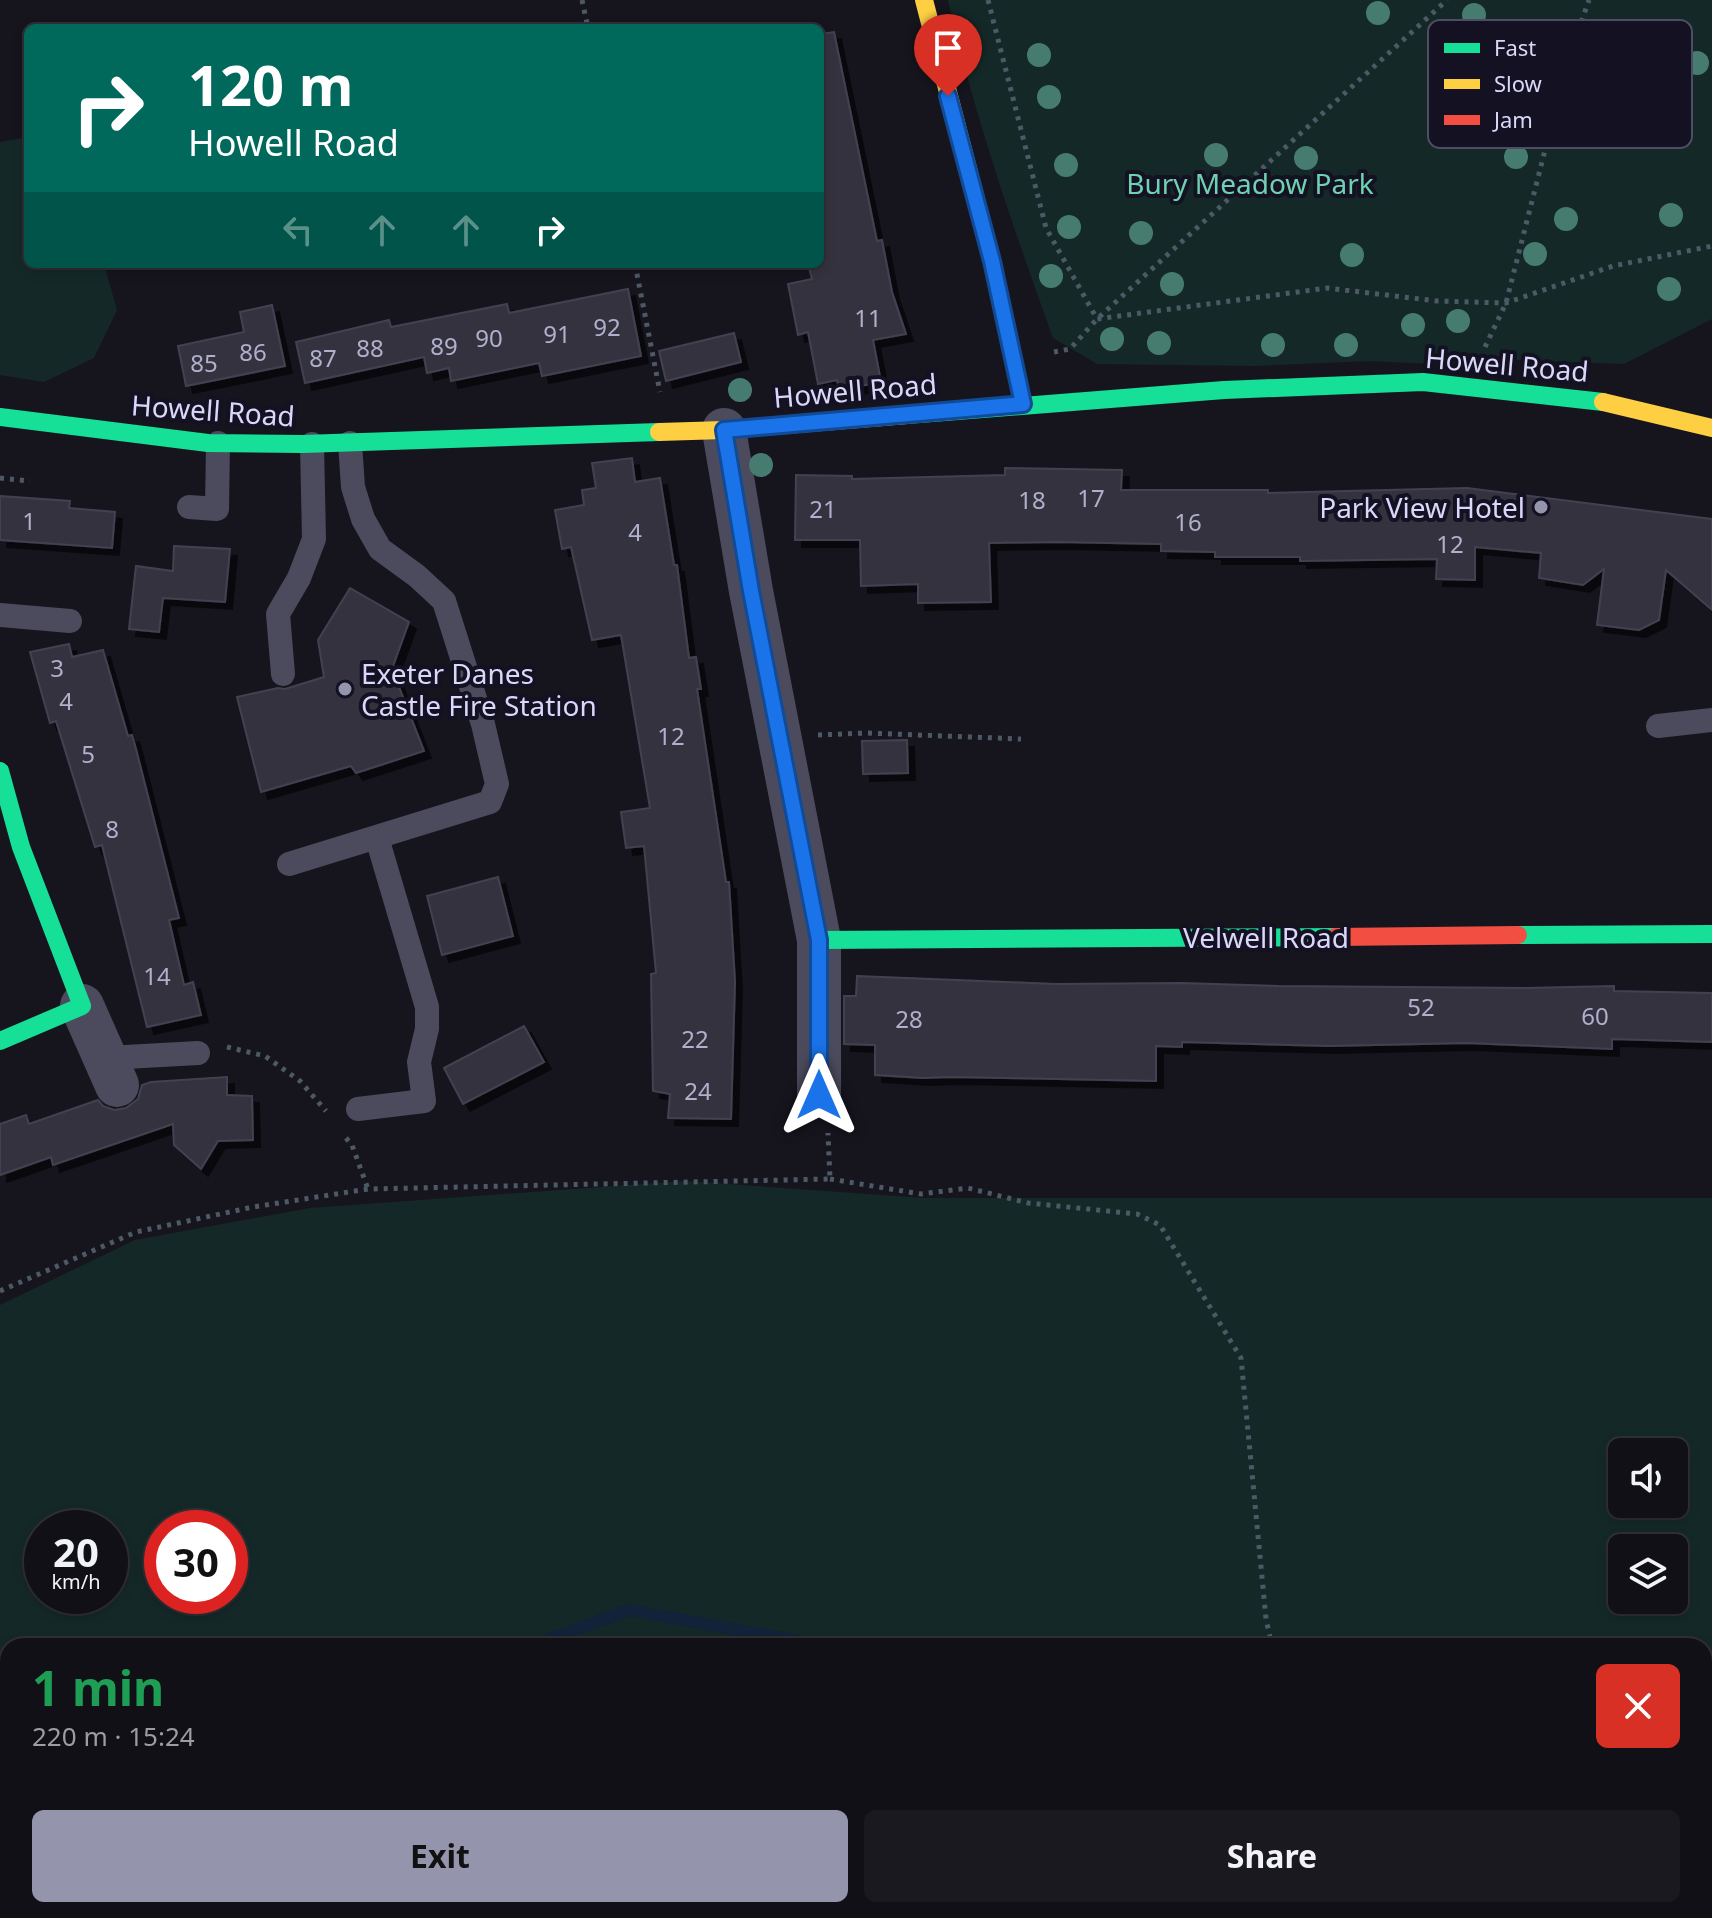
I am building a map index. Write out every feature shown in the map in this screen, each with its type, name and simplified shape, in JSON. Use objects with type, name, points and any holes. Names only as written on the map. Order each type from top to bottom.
[{"type":"street","points":[[924,0],[992,261],[1023,404]]},
{"type":"street","name":"Howell Road","points":[[0,417],[218,443],[312,444],[724,430],[1224,390],[1423,382],[1617,403],[1712,428]]},
{"type":"street","points":[[724,430],[751,591],[819,940],[819,1095]]},
{"type":"street","points":[[0,771],[21,847],[82,1006],[112,1072]]},
{"type":"street","name":"Velwell Road","points":[[819,940],[1712,934]]},
{"type":"street","points":[[0,1041],[82,1006]]},
{"type":"lane","points":[[189,507],[217,509],[218,443]]},
{"type":"lane","points":[[289,864],[490,802],[497,784],[483,724],[444,601],[380,549],[363,519],[353,487],[350,443]]},
{"type":"lane","points":[[283,674],[278,614],[299,578],[314,539],[312,444]]},
{"type":"lane","points":[[0,615],[70,621]]},
{"type":"lane","points":[[1658,726],[1712,720]]},
{"type":"lane","points":[[358,1109],[424,1101],[419,1062],[427,1029],[427,1007],[377,838]]},
{"type":"lane","points":[[112,1072],[198,1053]]},
{"type":"path","points":[[582,0],[587,24]]},
{"type":"path","points":[[988,0],[1046,228],[1097,319]]},
{"type":"path","points":[[1014,360],[1070,349],[1097,319],[1447,0]]},
{"type":"path","points":[[1582,20],[1589,0]]},
{"type":"path","points":[[1475,386],[1484,350],[1506,303],[1546,148]]},
{"type":"path","points":[[1097,319],[1327,288],[1437,301],[1506,303],[1613,266],[1712,246]]},
{"type":"path","points":[[636,268],[668,433]]},
{"type":"path","points":[[0,478],[30,481]]},
{"type":"path","points":[[782,740],[867,733],[1021,739]]},
{"type":"path","points":[[222,1046],[265,1056],[300,1081]]},
{"type":"path","points":[[819,1095],[827,1104],[830,1179]]},
{"type":"path","points":[[352,1145],[368,1189]]},
{"type":"path","points":[[0,1291],[136,1232],[253,1207],[368,1189],[830,1179],[921,1194],[968,1188],[1028,1203],[1137,1214],[1160,1225],[1241,1358],[1270,1638]]},
{"type":"green space","name":"Bury Meadow Park","points":[[948,0],[1712,0],[1712,319],[1624,364],[1493,359],[1491,367],[1371,361],[1254,366],[1097,364],[1053,338],[1009,213]]},
{"type":"green space","points":[[24,138],[24,268],[105,268],[117,310],[94,358],[44,382],[0,375],[0,142]]},
{"type":"green space","points":[[685,1181],[924,1198],[1712,1198],[1712,1638],[0,1638],[0,1305],[135,1240],[310,1208]]},
{"type":"building","points":[[834,32],[877,241],[882,240],[892,292],[906,334],[873,340],[881,382],[839,390],[837,380],[818,384],[808,332],[798,335],[788,284],[812,279],[809,268],[824,268],[824,33]]},
{"type":"building","points":[[628,289],[641,356],[542,376],[539,363],[451,381],[449,368],[427,373],[424,357],[305,383],[296,342],[389,320],[391,327],[507,304],[509,313]]},
{"type":"building","points":[[272,305],[285,366],[186,386],[178,346],[244,332],[240,312]]},
{"type":"building","points":[[734,333],[741,362],[666,381],[659,351]]},
{"type":"building","points":[[632,458],[635,482],[660,478],[674,565],[677,565],[689,658],[696,657],[701,689],[697,689],[726,882],[729,882],[735,982],[731,1119],[668,1118],[670,1094],[653,1091],[651,974],[656,973],[644,846],[626,848],[621,812],[650,808],[621,635],[592,640],[571,547],[562,549],[555,510],[584,505],[582,490],[596,488],[592,463]]},
{"type":"building","points":[[1005,468],[1122,470],[1121,490],[1268,490],[1268,493],[1467,488],[1712,519],[1712,610],[1666,570],[1659,620],[1639,630],[1597,625],[1604,569],[1583,585],[1539,578],[1541,553],[1475,547],[1475,580],[1436,579],[1437,559],[1300,561],[1300,557],[1215,557],[1215,552],[1161,551],[1161,544],[1058,542],[989,543],[991,602],[918,603],[918,584],[861,586],[860,540],[795,540],[796,475],[852,476],[852,479],[1005,475]]},
{"type":"building","points":[[0,496],[70,501],[69,508],[115,512],[112,548],[0,540]]},
{"type":"building","points":[[174,546],[230,549],[225,602],[163,598],[159,632],[129,629],[136,566],[173,571]]},
{"type":"building","name":"Exeter Danes Castle Fire Station","points":[[350,588],[409,622],[392,669],[424,751],[356,773],[351,766],[261,792],[237,697],[285,689],[324,677],[318,640]]},
{"type":"building","points":[[69,644],[72,657],[103,650],[128,736],[132,735],[136,749],[179,918],[169,920],[184,985],[193,982],[201,1015],[147,1027],[102,845],[95,847],[56,721],[50,723],[30,652]]},
{"type":"building","points":[[907,740],[908,773],[863,774],[862,741]]},
{"type":"building","points":[[498,877],[513,936],[442,955],[427,896]]},
{"type":"building","points":[[857,976],[1056,984],[1614,986],[1614,991],[1712,993],[1712,1042],[1612,1039],[1612,1049],[1467,1043],[1329,1046],[1182,1042],[1182,1047],[1156,1046],[1156,1081],[875,1075],[875,1045],[844,1044],[844,996],[856,996]]},
{"type":"building","points":[[524,1026],[544,1062],[463,1104],[444,1068]]},
{"type":"building","points":[[227,1077],[227,1095],[252,1096],[253,1140],[218,1141],[201,1169],[174,1145],[173,1124],[53,1165],[51,1157],[0,1175],[0,1124],[26,1115],[29,1124],[98,1100],[103,1106],[114,1110],[126,1108],[138,1099],[142,1085],[151,1082]]},
{"type":"waterway","points":[[553,1638],[629,1610],[781,1638]]},
{"type":"traffic: fast","points":[[907,415],[1224,390],[1423,382],[1603,402]]},
{"type":"traffic: fast","points":[[0,417],[208,443],[303,444],[659,432]]},
{"type":"traffic: fast","points":[[0,771],[21,847],[82,1006],[0,1041]]},
{"type":"traffic: fast","points":[[1518,935],[1712,934]]},
{"type":"traffic: fast","points":[[819,940],[1335,937]]},
{"type":"traffic: slow","points":[[924,0],[992,261],[1023,404]]},
{"type":"traffic: slow","points":[[1603,402],[1712,428]]},
{"type":"traffic: slow","points":[[659,432],[724,430],[907,415]]},
{"type":"traffic: jam","points":[[1335,937],[1518,935]]},
{"type":"place","name":"Park View Hotel","points":[[1541,507]]},
{"type":"place","name":"Exeter Danes Castle Fire Station","points":[[345,689]]},
{"type":"route","points":[[819,1095],[819,940],[751,591],[724,430],[1023,404],[992,261],[948,96]]}]
